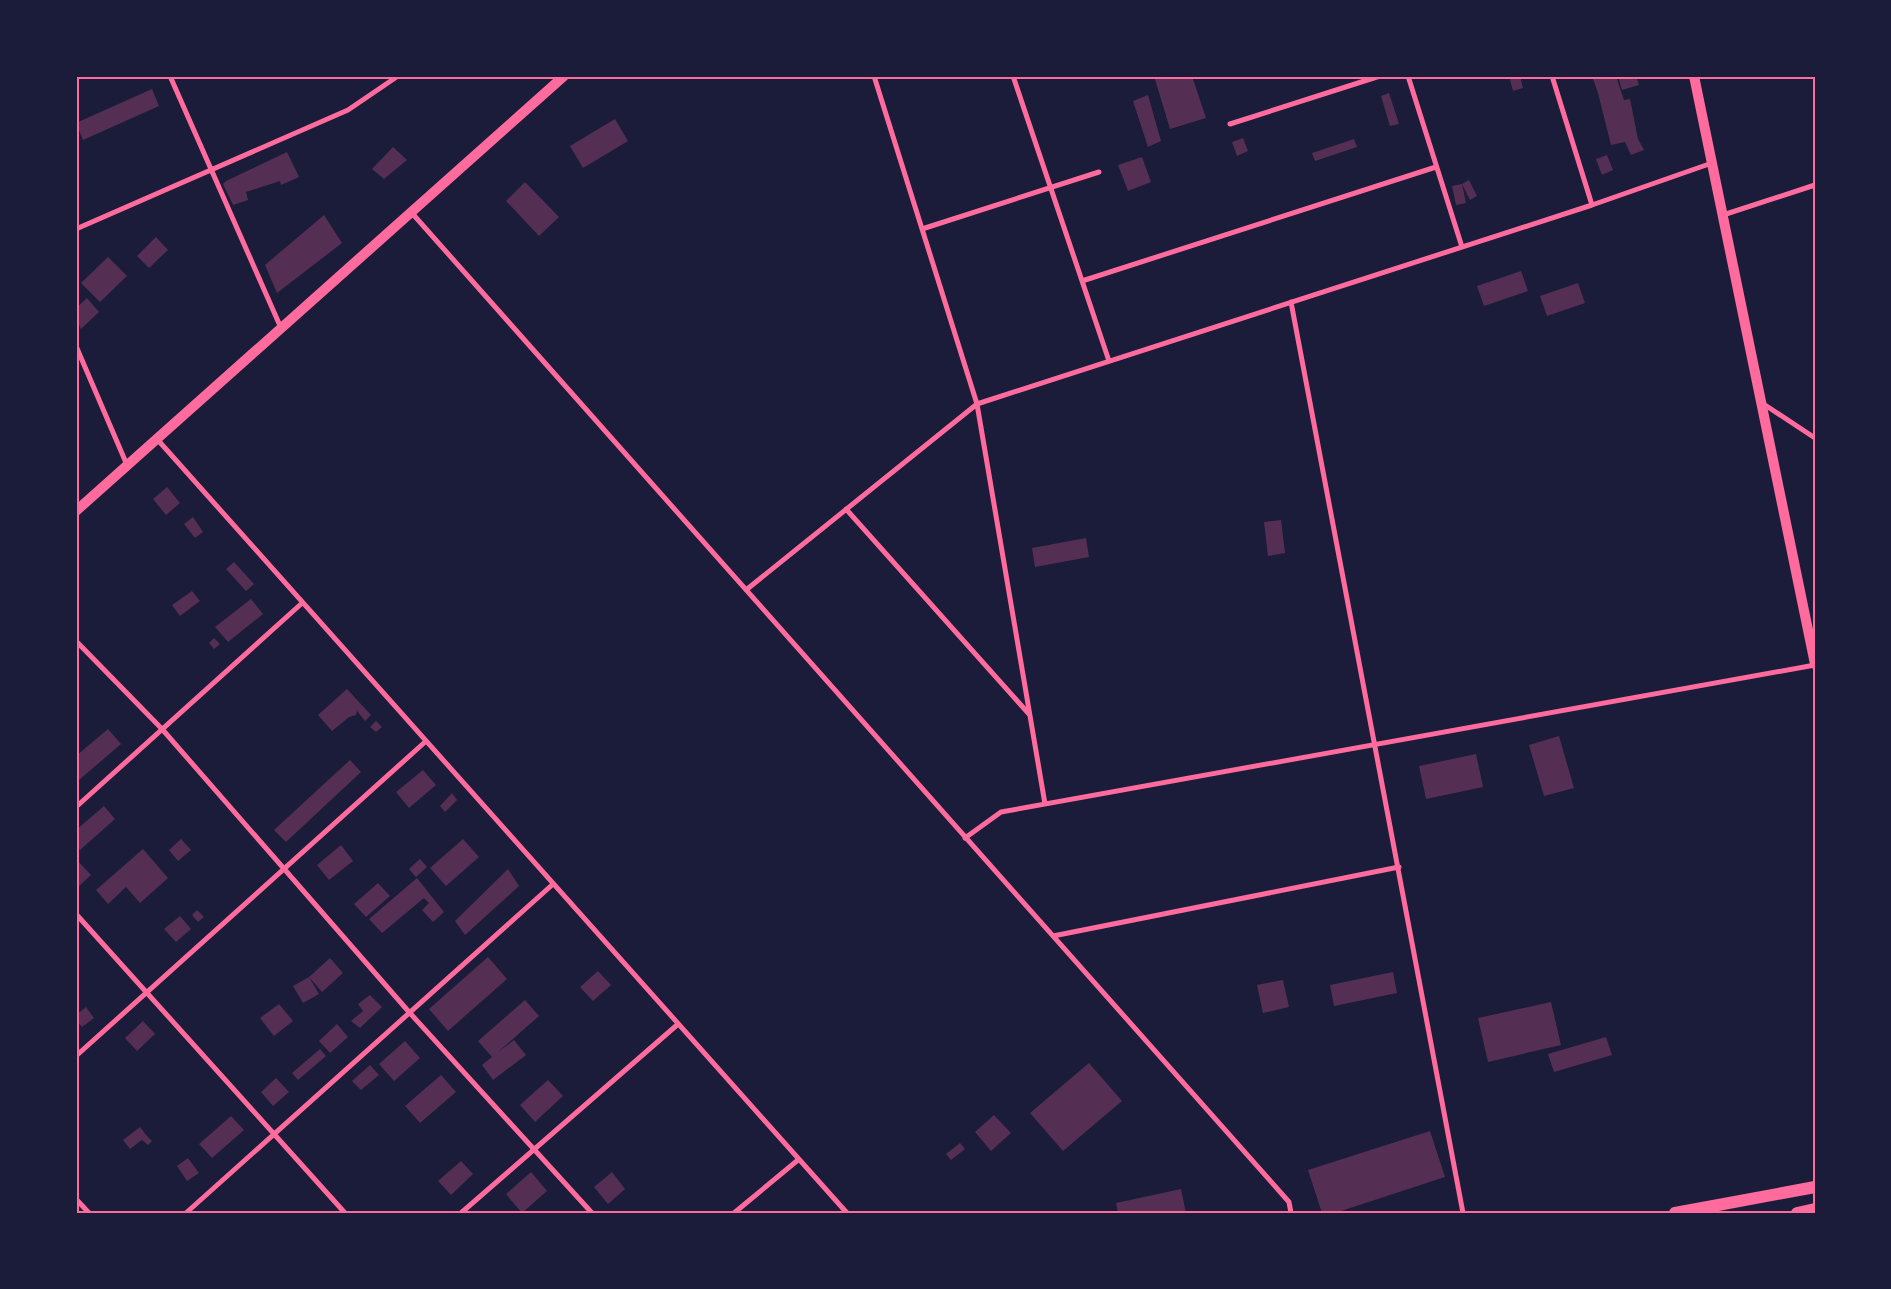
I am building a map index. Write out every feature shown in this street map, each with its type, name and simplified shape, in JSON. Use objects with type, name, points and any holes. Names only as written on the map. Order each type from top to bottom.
[{"type":"main road","points":[[76,511],[564,76]]},
{"type":"main road","points":[[1694,76],[1815,665]]},
{"type":"main road","points":[[1675,1213],[1815,1187]]},
{"type":"main road","points":[[1797,1213],[1815,1209]]},
{"type":"street","points":[[170,76],[281,328]]},
{"type":"street","points":[[76,229],[348,110],[398,76]]},
{"type":"street","points":[[874,76],[977,404],[1045,804]]},
{"type":"street","points":[[1013,76],[1109,361]]},
{"type":"street","points":[[1230,124],[1380,76]]},
{"type":"street","points":[[1408,76],[1462,247]]},
{"type":"street","points":[[1552,76],[1592,206]]},
{"type":"street","points":[[746,590],[977,404],[1592,206],[1712,163]]},
{"type":"street","points":[[1082,281],[1436,167]]},
{"type":"street","points":[[922,229],[1099,172]]},
{"type":"street","points":[[1723,215],[1815,185]]},
{"type":"street","points":[[411,212],[1288,1202],[1291,1213]]},
{"type":"street","points":[[1291,302],[1376,744],[1463,1213]]},
{"type":"street","points":[[76,346],[127,466]]},
{"type":"street","points":[[1761,403],[1815,438]]},
{"type":"street","points":[[157,440],[301,604],[847,1213]]},
{"type":"street","points":[[846,509],[1030,714]]},
{"type":"street","points":[[76,806],[301,604]]},
{"type":"street","points":[[76,641],[162,729],[410,1012],[592,1213]]},
{"type":"street","points":[[966,838],[1001,812],[1815,665]]},
{"type":"street","points":[[76,1056],[425,742]]},
{"type":"street","points":[[1053,936],[1399,867]]},
{"type":"street","points":[[186,1213],[552,885]]},
{"type":"street","points":[[76,914],[345,1213]]},
{"type":"street","points":[[461,1213],[677,1025]]},
{"type":"street","points":[[734,1213],[798,1160]]},
{"type":"street","points":[[76,1199],[89,1213]]},
{"type":"building","points":[[1154,76],[1192,76],[1206,118],[1170,129]]},
{"type":"building","points":[[1509,76],[1520,76],[1523,88],[1513,91]]},
{"type":"building","points":[[1592,76],[1616,76],[1624,100],[1630,99],[1638,139],[1644,150],[1631,155],[1625,142],[1611,145]]},
{"type":"building","points":[[1618,76],[1636,76],[1639,85],[1622,90]]},
{"type":"building","points":[[152,89],[159,106],[83,140],[76,123]]},
{"type":"building","points":[[1389,93],[1399,124],[1390,126],[1381,96]]},
{"type":"building","points":[[1148,95],[1161,141],[1148,147],[1133,101]]},
{"type":"building","points":[[615,119],[628,141],[583,168],[570,146]]},
{"type":"building","points":[[1243,138],[1248,151],[1237,156],[1232,142]]},
{"type":"building","points":[[1354,139],[1357,147],[1315,161],[1312,153]]},
{"type":"building","points":[[393,147],[407,160],[384,179],[372,169]]},
{"type":"building","points":[[287,152],[299,177],[281,185],[280,181],[246,192],[248,200],[233,205],[223,184],[226,181]]},
{"type":"building","points":[[1607,155],[1613,170],[1602,175],[1596,159]]},
{"type":"building","points":[[1142,157],[1151,182],[1128,191],[1118,165]]},
{"type":"building","points":[[1469,180],[1477,196],[1470,200],[1462,184]]},
{"type":"building","points":[[525,182],[559,217],[539,236],[506,201]]},
{"type":"building","points":[[1462,184],[1466,203],[1456,205],[1452,186]]},
{"type":"building","points":[[324,215],[342,243],[277,293],[265,265]]},
{"type":"building","points":[[156,237],[168,250],[149,268],[137,256]]},
{"type":"building","points":[[108,257],[127,276],[100,302],[81,283]]},
{"type":"building","points":[[1521,271],[1528,291],[1484,306],[1477,286]]},
{"type":"building","points":[[1578,283],[1585,303],[1547,316],[1540,296]]},
{"type":"building","points":[[87,298],[99,312],[81,329],[76,318],[76,308]]},
{"type":"building","points":[[167,487],[180,503],[166,515],[153,499]]},
{"type":"building","points":[[193,517],[203,532],[195,538],[184,524]]},
{"type":"building","points":[[1281,520],[1285,553],[1268,556],[1264,522]]},
{"type":"building","points":[[1086,538],[1089,557],[1035,567],[1032,548]]},
{"type":"building","points":[[234,562],[254,584],[246,591],[226,569]]},
{"type":"building","points":[[192,591],[200,601],[180,616],[172,605]]},
{"type":"building","points":[[251,599],[263,614],[228,642],[215,627]]},
{"type":"building","points":[[214,638],[220,644],[214,649],[209,643]]},
{"type":"building","points":[[347,689],[371,715],[365,721],[357,711],[356,715],[349,717],[332,731],[318,715]]},
{"type":"building","points":[[376,721],[382,727],[376,732],[370,727]]},
{"type":"building","points":[[108,729],[121,744],[79,780],[76,777],[76,756]]},
{"type":"building","points":[[1559,736],[1574,788],[1544,796],[1529,745]]},
{"type":"building","points":[[1476,754],[1483,787],[1426,799],[1419,766]]},
{"type":"building","points":[[350,760],[361,772],[286,842],[274,830]]},
{"type":"building","points":[[423,770],[436,785],[409,808],[396,792]]},
{"type":"building","points":[[452,793],[457,800],[445,812],[440,806]]},
{"type":"building","points":[[104,806],[115,819],[80,850],[76,845],[76,830]]},
{"type":"building","points":[[181,839],[191,850],[178,861],[169,850]]},
{"type":"building","points":[[463,839],[479,857],[446,886],[430,868]]},
{"type":"building","points":[[341,845],[353,861],[329,880],[317,865]]},
{"type":"building","points":[[143,849],[168,878],[140,903],[126,887],[108,904],[96,890]]},
{"type":"building","points":[[76,859],[91,875],[77,888],[76,887]]},
{"type":"building","points":[[420,859],[427,867],[416,877],[409,869]]},
{"type":"building","points":[[508,869],[519,886],[465,935],[455,921]]},
{"type":"building","points":[[417,878],[444,912],[433,922],[422,910],[429,903],[424,898],[382,933],[369,919]]},
{"type":"building","points":[[378,883],[390,896],[366,917],[354,904]]},
{"type":"building","points":[[197,910],[204,917],[198,922],[192,915]]},
{"type":"building","points":[[180,916],[191,929],[176,942],[164,929]]},
{"type":"building","points":[[488,957],[507,979],[448,1031],[429,1009]]},
{"type":"building","points":[[330,958],[343,973],[322,992],[309,977]]},
{"type":"building","points":[[598,971],[611,985],[593,1001],[580,987]]},
{"type":"building","points":[[1393,972],[1397,993],[1334,1006],[1330,985]]},
{"type":"building","points":[[309,977],[319,994],[303,1003],[293,986]]},
{"type":"building","points":[[1283,980],[1289,1007],[1263,1013],[1257,985]]},
{"type":"building","points":[[370,995],[382,1007],[360,1028],[351,1021],[363,1011],[358,1004]]},
{"type":"building","points":[[525,1000],[539,1016],[497,1053],[514,1040],[526,1055],[493,1080],[482,1065],[492,1057],[478,1041]]},
{"type":"building","points":[[1551,1002],[1561,1045],[1488,1062],[1478,1018]]},
{"type":"building","points":[[279,1004],[293,1021],[274,1036],[260,1018]]},
{"type":"building","points":[[86,1007],[94,1018],[82,1027],[76,1020],[76,1015]]},
{"type":"building","points":[[143,1021],[155,1034],[137,1051],[125,1038]]},
{"type":"building","points":[[337,1024],[348,1037],[330,1053],[319,1041]]},
{"type":"building","points":[[1606,1037],[1612,1055],[1554,1072],[1548,1054]]},
{"type":"building","points":[[405,1041],[420,1058],[394,1081],[379,1064]]},
{"type":"building","points":[[320,1049],[326,1056],[298,1080],[292,1073]]},
{"type":"building","points":[[1089,1063],[1122,1101],[1063,1151],[1030,1113]]},
{"type":"building","points":[[370,1065],[379,1075],[361,1090],[352,1081]]},
{"type":"building","points":[[441,1075],[456,1092],[420,1123],[405,1106]]},
{"type":"building","points":[[276,1078],[289,1092],[273,1106],[261,1092]]},
{"type":"building","points":[[548,1080],[563,1096],[535,1122],[520,1105]]},
{"type":"building","points":[[994,1115],[1011,1133],[991,1151],[975,1132]]},
{"type":"building","points":[[231,1116],[244,1130],[212,1158],[199,1144]]},
{"type":"building","points":[[140,1127],[147,1136],[130,1149],[123,1140]]},
{"type":"building","points":[[1430,1131],[1445,1177],[1335,1213],[1322,1213],[1308,1170]]},
{"type":"building","points":[[147,1136],[152,1141],[148,1145],[142,1140]]},
{"type":"building","points":[[960,1143],[965,1149],[951,1160],[946,1154]]},
{"type":"building","points":[[188,1158],[199,1173],[187,1181],[177,1166]]},
{"type":"building","points":[[461,1161],[473,1174],[451,1195],[438,1181]]},
{"type":"building","points":[[531,1172],[547,1191],[522,1213],[506,1194]]},
{"type":"building","points":[[612,1172],[625,1189],[608,1204],[594,1187]]},
{"type":"building","points":[[1181,1189],[1186,1213],[1118,1213],[1116,1203]]}]
